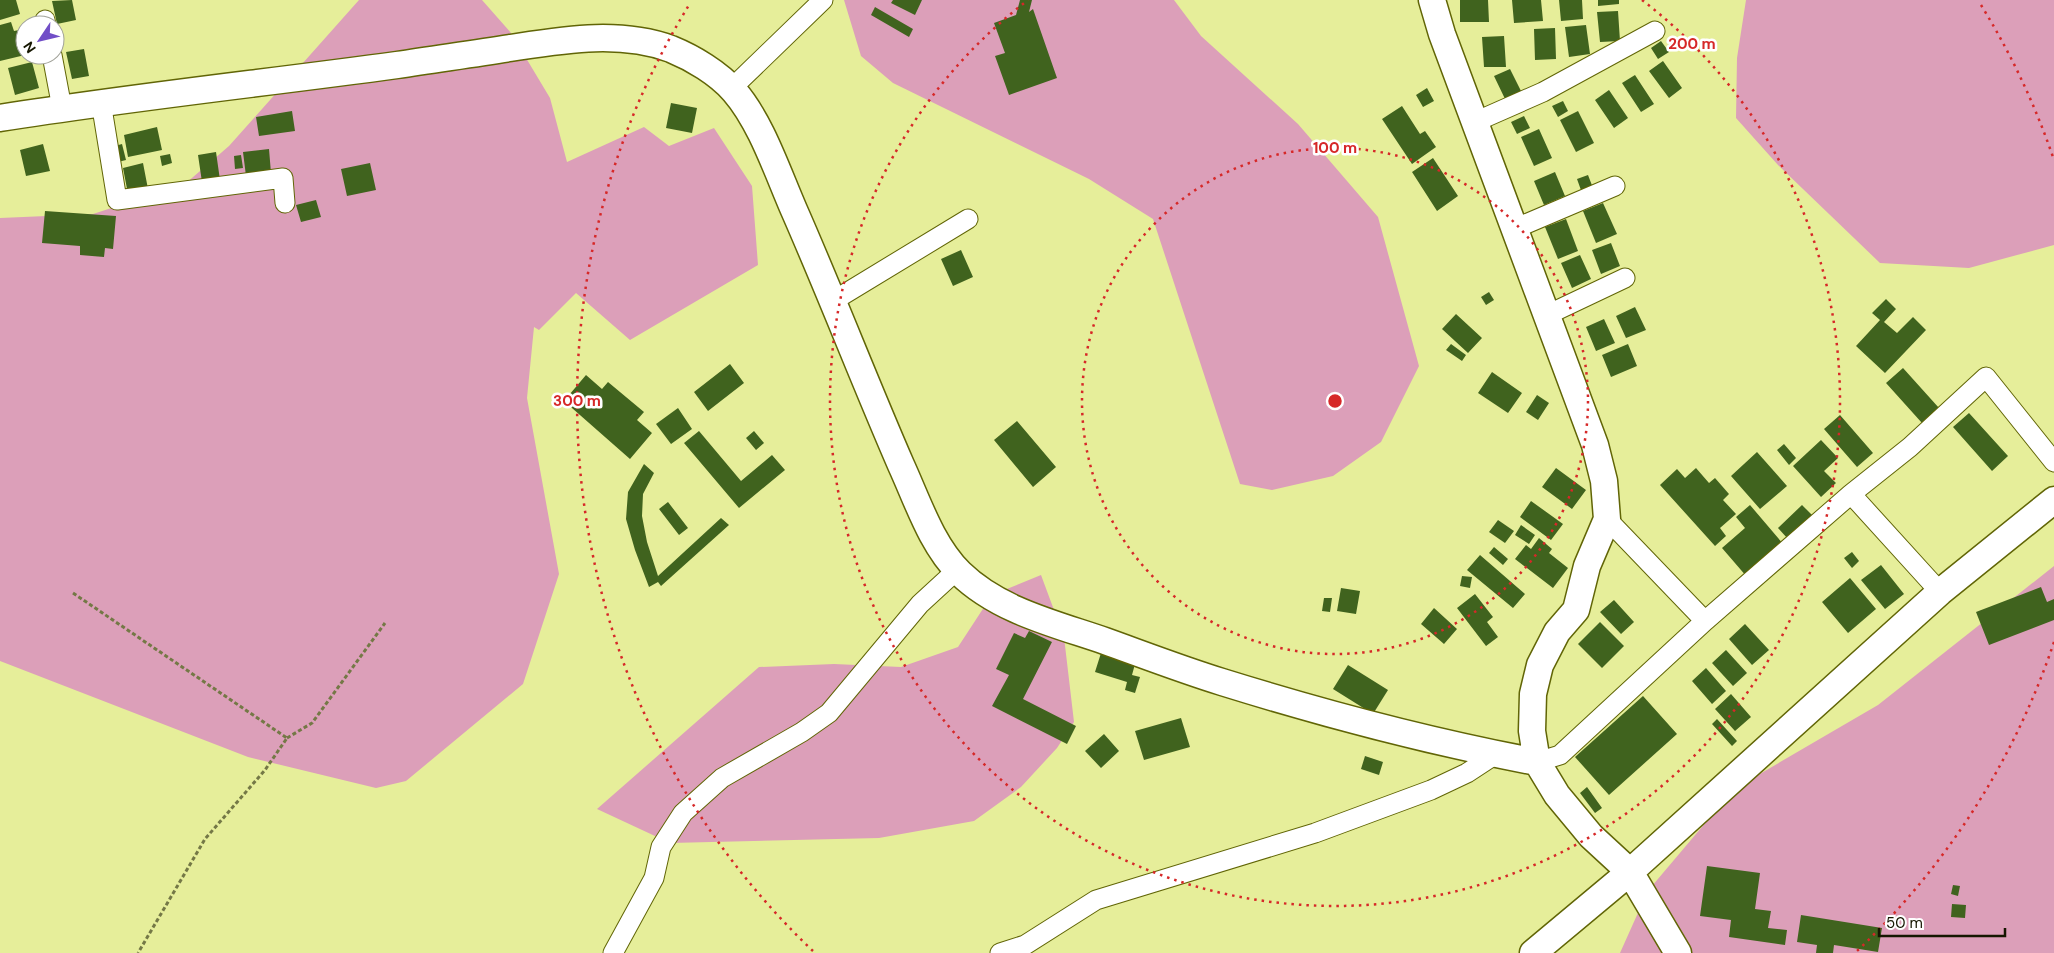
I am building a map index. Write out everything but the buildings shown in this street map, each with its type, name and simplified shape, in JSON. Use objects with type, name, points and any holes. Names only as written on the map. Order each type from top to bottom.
[{"type":"street","points":[[732,88],[824,0]]},
{"type":"street","points":[[1432,0],[1442,34],[1595,445],[1604,481],[1607,519],[1587,566],[1576,610],[1557,632],[1540,665],[1533,694],[1532,731],[1537,762],[1556,795],[1591,836],[1630,872],[1678,953]]},
{"type":"street","points":[[1476,122],[1543,92],[1655,31]]},
{"type":"street","points":[[0,118],[101,102],[396,65],[545,43],[601,38],[637,39],[672,50],[699,63],[732,88],[749,112],[771,156],[834,301],[933,537],[957,570],[977,588],[1012,608],[1218,681],[1372,724],[1537,762],[1560,755],[1705,621],[1851,494],[1910,446],[1986,377],[2054,462]]},
{"type":"street","points":[[54,65],[62,108]]},
{"type":"street","points":[[101,102],[117,200],[283,178],[285,203]]},
{"type":"street","points":[[1514,229],[1615,186]]},
{"type":"street","points":[[834,301],[968,219]]},
{"type":"street","points":[[1547,315],[1625,278]]},
{"type":"street","points":[[1851,494],[1940,592]]},
{"type":"street","points":[[1533,953],[1630,872],[1940,592],[2054,500]]},
{"type":"street","points":[[1607,519],[1705,621]]},
{"type":"street","points":[[613,953],[654,878],[661,847],[683,813],[722,778],[802,732],[829,713],[920,604],[957,570]]},
{"type":"street","points":[[1000,953],[1025,945],[1096,900],[1324,830],[1432,790],[1467,773],[1496,754]]},
{"type":"path","points":[[73,593],[288,738]]},
{"type":"path","points":[[138,953],[205,839],[265,770],[288,738],[312,723],[385,622]]},
{"type":"shaded area","points":[[359,0],[482,0],[511,33],[550,98],[567,162],[644,127],[669,146],[714,128],[752,186],[758,265],[630,340],[576,293],[539,330],[534,327],[527,398],[559,574],[523,684],[406,781],[376,788],[248,757],[0,661],[0,218],[93,214],[185,184],[229,146]]},
{"type":"shaded area","points":[[844,0],[1174,0],[1201,36],[1298,124],[1378,217],[1419,366],[1381,442],[1333,476],[1272,490],[1240,484],[1153,219],[1089,179],[893,83],[861,56]]},
{"type":"shaded area","points":[[1746,0],[2054,0],[2054,245],[1969,268],[1880,263],[1778,165],[1736,118],[1737,58]]},
{"type":"shaded area","points":[[2054,566],[2054,953],[1620,953],[1652,886],[1734,789],[1878,705]]},
{"type":"shaded area","points":[[1041,575],[1064,637],[1074,722],[1057,748],[1021,787],[974,821],[879,838],[670,843],[597,809],[759,667],[834,664],[901,667],[958,647],[992,595]]}]
